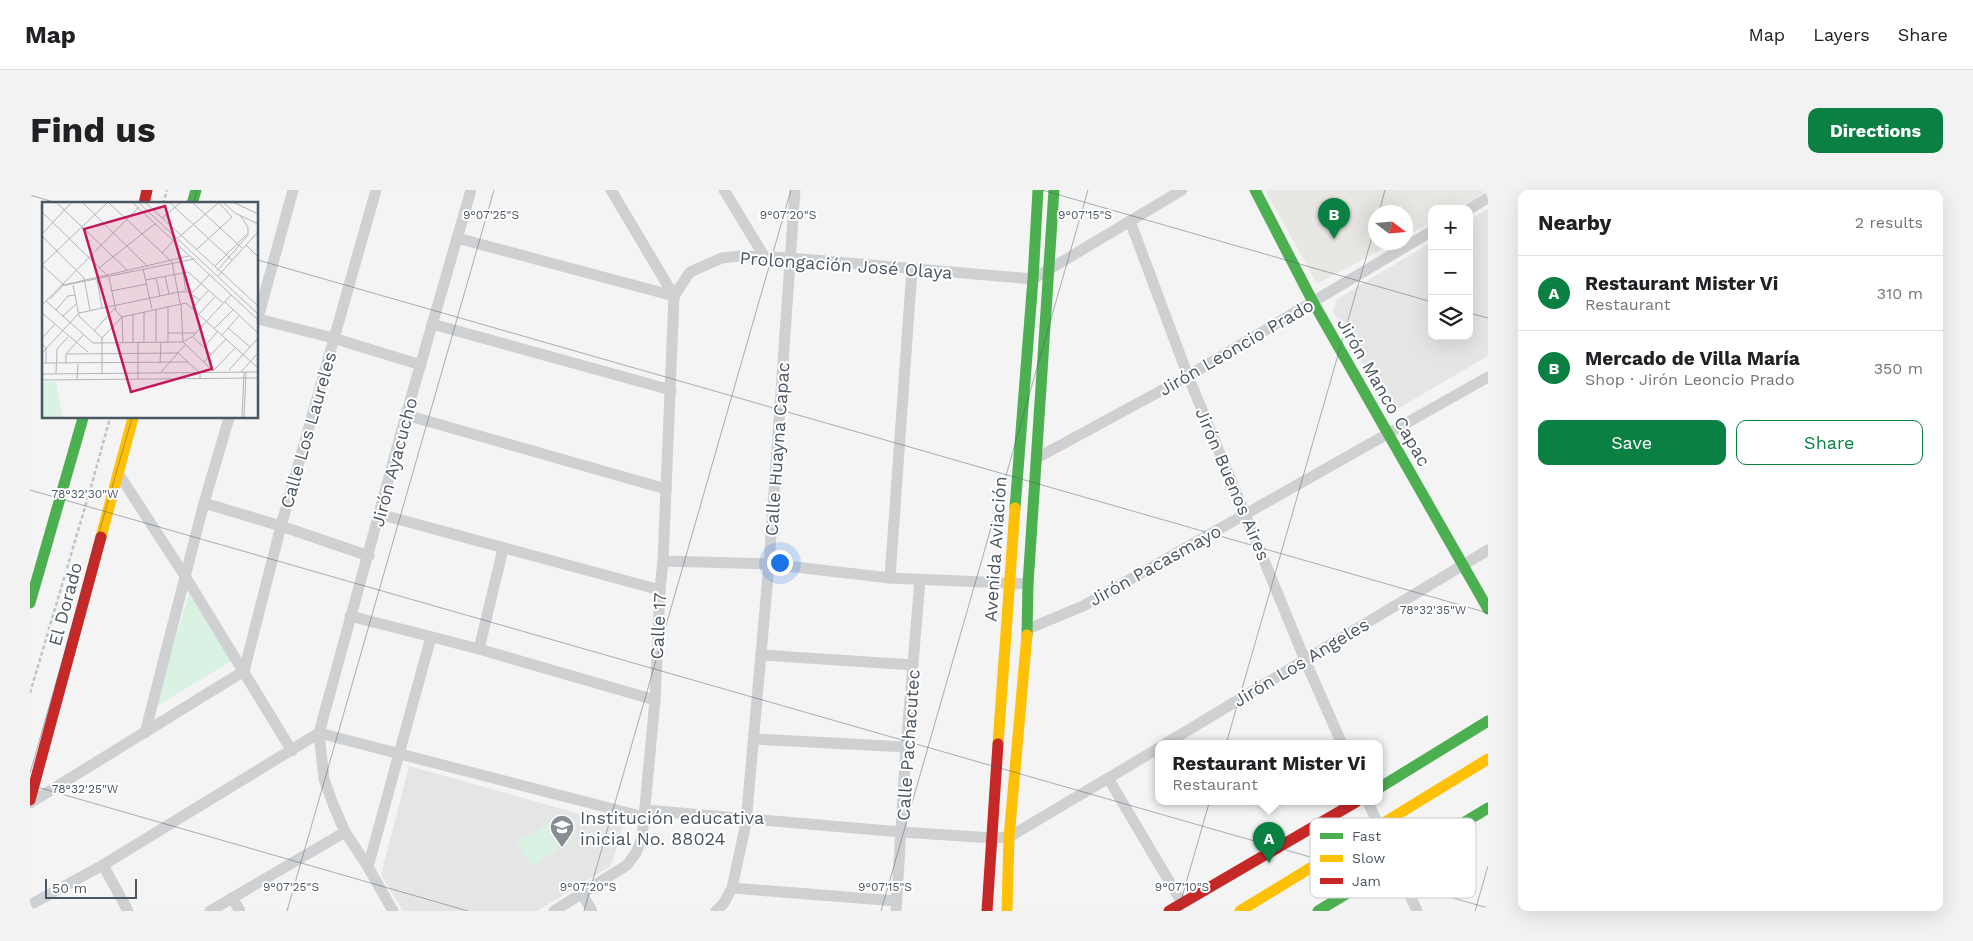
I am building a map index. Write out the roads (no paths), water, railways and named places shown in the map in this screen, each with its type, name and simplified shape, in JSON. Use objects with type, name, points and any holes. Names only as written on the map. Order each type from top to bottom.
[{"type":"main road","name":"Avenida Aviación","points":[[987,911],[1038,190]]},
{"type":"main road","name":"Avenida Aviación","points":[[1007,911],[1009,837],[1028,629],[1028,584],[1054,190]]},
{"type":"main road","name":"Jirón Manco Capac","points":[[1255,190],[1313,302],[1488,610]]},
{"type":"main road","name":"El Dorado","points":[[30,603],[83,419]]},
{"type":"main road","name":"El Dorado","points":[[30,802],[133,419]]},
{"type":"main road","points":[[1383,786],[1488,722]]},
{"type":"main road","points":[[1391,818],[1488,759]]},
{"type":"main road","points":[[1328,818],[1351,805]]},
{"type":"main road","points":[[1471,818],[1488,808]]},
{"type":"main road","points":[[1169,911],[1310,829]]},
{"type":"main road","points":[[1240,911],[1310,868]]},
{"type":"main road","points":[[1318,911],[1339,898]]},
{"type":"street","points":[[259,314],[293,190]]},
{"type":"street","name":"Calle Los Laureles","points":[[244,671],[281,526],[376,190]]},
{"type":"street","name":"Jirón Ayacucho","points":[[319,734],[406,415],[471,190]]},
{"type":"street","points":[[611,190],[674,296]]},
{"type":"street","points":[[724,190],[764,256]]},
{"type":"street","name":"Calle Huayna Capac","points":[[716,911],[724,903],[732,888],[742,847],[746,818],[769,564],[795,190]]},
{"type":"street","points":[[1033,278],[1182,190]]},
{"type":"street","points":[[1473,207],[1488,198]]},
{"type":"street","name":"Jirón Buenos Aires","points":[[1130,221],[1188,376],[1305,660],[1340,740]]},
{"type":"street","name":"Jirón Leoncio Prado","points":[[1037,458],[1188,376],[1428,234]]},
{"type":"street","points":[[457,238],[674,296]]},
{"type":"street","name":"Prolongación José Olaya","points":[[674,296],[690,272],[722,258],[764,256],[1033,278]]},
{"type":"street","points":[[890,578],[912,268]]},
{"type":"street","name":"Calle 17","points":[[554,911],[627,865],[636,853],[642,838],[655,700],[674,296]]},
{"type":"street","points":[[259,318],[334,338],[420,365]]},
{"type":"street","points":[[432,324],[671,390]]},
{"type":"street","name":"Jirón Pacasmayo","points":[[1028,629],[1083,606],[1488,376]]},
{"type":"street","points":[[406,415],[666,490]]},
{"type":"street","points":[[145,733],[204,503],[229,419]]},
{"type":"street","points":[[118,473],[185,576],[292,751]]},
{"type":"street","points":[[204,503],[281,526],[369,556]]},
{"type":"street","points":[[380,514],[503,549],[660,590]]},
{"type":"street","points":[[479,649],[503,549]]},
{"type":"street","name":"Jirón Los Angeles","points":[[1172,740],[1488,550]]},
{"type":"street","points":[[663,561],[769,564],[890,578],[1028,584]]},
{"type":"street","name":"Calle Pachacutec","points":[[896,906],[906,747],[920,580]]},
{"type":"street","points":[[350,616],[479,649],[655,700]]},
{"type":"street","points":[[368,867],[431,637]]},
{"type":"street","points":[[761,655],[914,665]]},
{"type":"street","points":[[30,802],[244,671]]},
{"type":"street","points":[[319,734],[324,779],[345,832],[393,911]]},
{"type":"street","points":[[30,905],[103,866],[319,734],[645,814],[746,818],[992,838],[1009,837],[1155,750]]},
{"type":"street","points":[[754,740],[906,747]]},
{"type":"street","points":[[1108,778],[1182,903]]},
{"type":"street","points":[[1369,805],[1375,818]]},
{"type":"street","points":[[210,911],[345,832]]},
{"type":"street","points":[[103,866],[128,911]]},
{"type":"street","points":[[732,888],[896,906]]},
{"type":"street","points":[[582,894],[592,911]]},
{"type":"street","points":[[232,898],[240,911]]},
{"type":"street","points":[[1411,898],[1417,911]]},
{"type":"place","name":"Mercado de Villa María","points":[[1334,239]]},
{"type":"place","name":"Institución educativa inicial No. 88024","points":[[562,848]]},
{"type":"place","name":"Restaurant Mister Vi","points":[[1269,863]]}]
